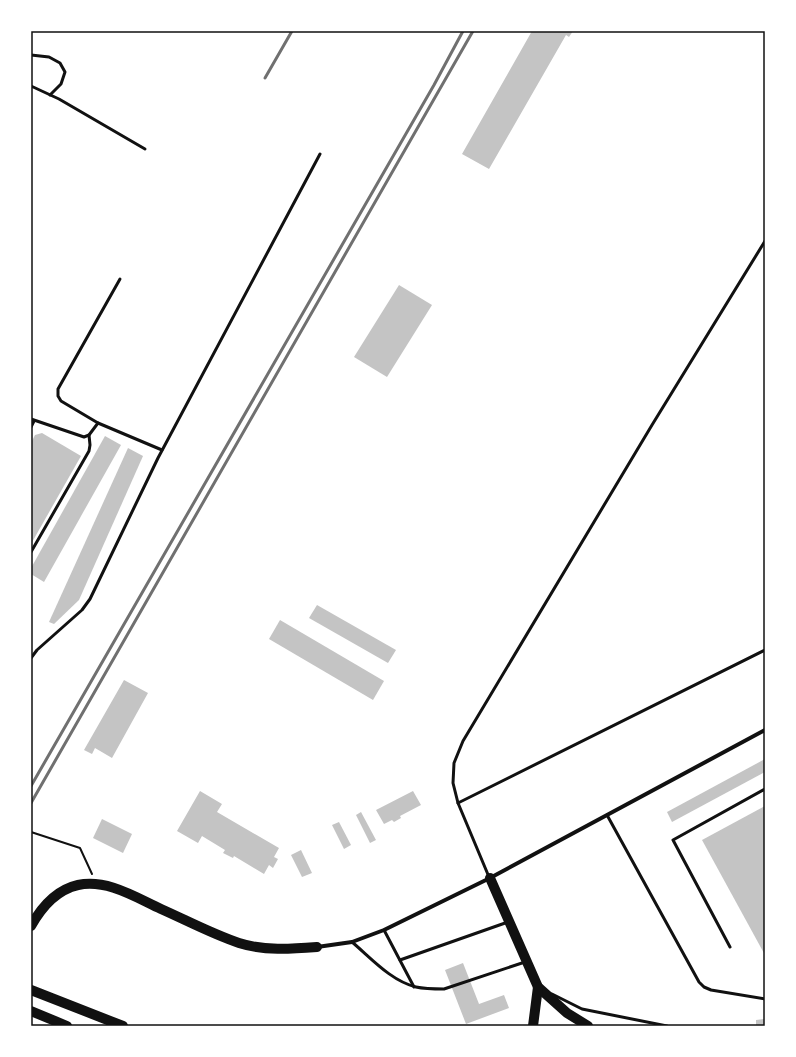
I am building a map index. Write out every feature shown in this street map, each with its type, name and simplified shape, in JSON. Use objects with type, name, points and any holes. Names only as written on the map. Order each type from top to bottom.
[{"type":"main road","points":[[490,878],[538,987],[567,1013],[588,1026]]},
{"type":"main road","points":[[31,926],[47,903],[60,893],[77,885],[96,884],[118,889],[200,927],[239,943],[264,948],[288,950],[317,947]]},
{"type":"main road","points":[[533,1026],[538,987]]},
{"type":"main road","points":[[31,990],[123,1026]]},
{"type":"main road","points":[[31,1011],[67,1026]]},
{"type":"street","points":[[317,947],[352,942],[384,930],[490,878],[765,730]]},
{"type":"lane","points":[[31,55],[49,57],[60,63],[65,72],[61,84],[50,95]]},
{"type":"lane","points":[[31,86],[50,95],[145,149]]},
{"type":"lane","points":[[31,658],[37,650],[82,610],[90,599],[162,450],[320,154]]},
{"type":"lane","points":[[490,878],[458,803],[453,783],[454,763],[462,741],[765,242]]},
{"type":"lane","points":[[120,279],[58,389],[58,396],[61,401],[98,423],[162,450]]},
{"type":"lane","points":[[31,427],[33,420],[84,437],[89,435],[98,423]]},
{"type":"lane","points":[[31,552],[89,451],[89,435]]},
{"type":"lane","points":[[458,803],[765,650]]},
{"type":"lane","points":[[730,947],[673,840],[765,790]]},
{"type":"lane","points":[[607,815],[699,982],[704,987],[711,990],[765,999]]},
{"type":"lane","points":[[400,960],[510,921]]},
{"type":"lane","points":[[384,930],[414,987]]},
{"type":"lane","points":[[352,942],[398,979],[414,987],[430,989],[444,989],[527,961]]},
{"type":"lane","points":[[538,987],[582,1009],[667,1026]]},
{"type":"path","points":[[31,832],[80,848],[96,884]]},
{"type":"building","points":[[532,31],[573,31],[569,37],[566,35],[489,169],[462,154]]},
{"type":"building","points":[[399,285],[432,305],[387,377],[354,357]]},
{"type":"building","points":[[42,433],[81,456],[31,544],[31,443],[35,435]]},
{"type":"building","points":[[105,436],[121,445],[44,582],[31,574],[31,568]]},
{"type":"building","points":[[128,448],[143,456],[79,600],[54,624],[49,622]]},
{"type":"building","points":[[317,605],[396,650],[388,663],[309,618]]},
{"type":"building","points":[[280,620],[384,681],[373,700],[269,639]]},
{"type":"building","points":[[124,680],[148,693],[112,758],[95,748],[92,754],[84,750]]},
{"type":"building","points":[[765,759],[765,772],[672,822],[667,812]]},
{"type":"building","points":[[200,791],[222,804],[217,812],[279,848],[274,857],[278,859],[273,868],[269,865],[264,874],[234,856],[233,858],[223,853],[225,850],[202,836],[198,843],[177,831]]},
{"type":"building","points":[[413,791],[421,805],[400,816],[401,818],[394,822],[392,820],[384,824],[376,810]]},
{"type":"building","points":[[765,806],[765,955],[702,840]]},
{"type":"building","points":[[361,812],[376,840],[370,843],[356,815]]},
{"type":"building","points":[[102,819],[132,834],[123,853],[93,838]]},
{"type":"building","points":[[339,822],[351,845],[344,849],[332,825]]},
{"type":"building","points":[[301,850],[312,873],[302,877],[291,855]]},
{"type":"building","points":[[463,963],[479,1004],[504,995],[509,1008],[466,1024],[445,970]]},
{"type":"building","points":[[765,1019],[765,1026],[756,1026],[756,1020]]},
{"type":"railway","points":[[265,78],[292,31]]},
{"type":"railway","points":[[31,786],[434,85],[463,31]]},
{"type":"railway","points":[[31,803],[473,31]]}]
